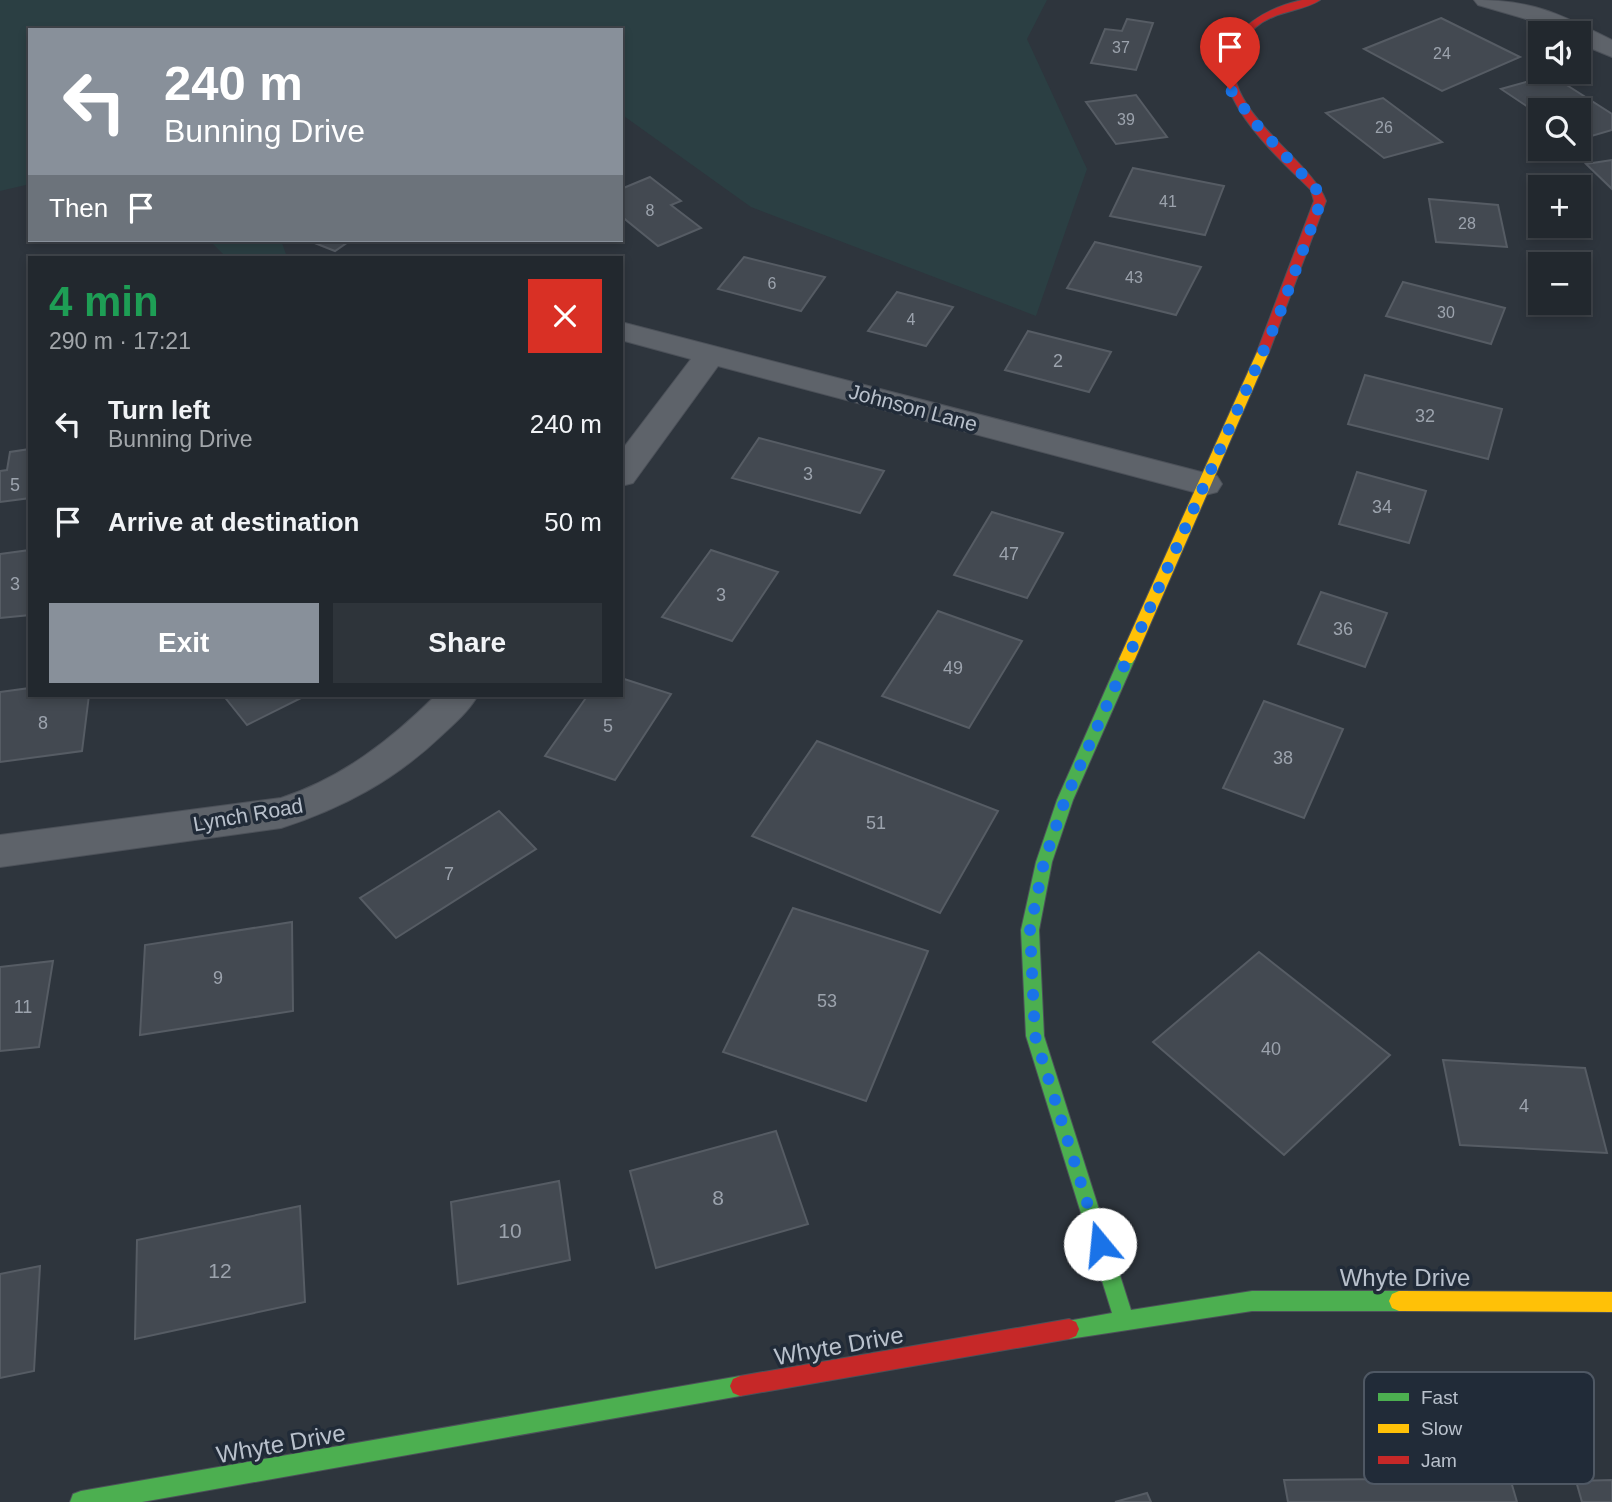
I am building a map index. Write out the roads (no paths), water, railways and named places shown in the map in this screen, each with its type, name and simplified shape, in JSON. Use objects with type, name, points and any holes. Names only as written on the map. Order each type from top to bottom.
[{"type":"street","points":[[1124,1319],[1035,1036],[1030,929],[1044,862],[1065,800],[1278,318],[1321,201],[1316,189],[1254,122],[1230,89],[1226,71],[1230,43],[1248,26],[1278,11],[1315,0]]},
{"type":"street","points":[[1486,0],[1549,18],[1612,50]]},
{"type":"street","name":"Johnson Lane","points":[[623,332],[1205,484]]},
{"type":"street","points":[[623,472],[710,355]]},
{"type":"street","name":"Lynch Road","points":[[0,851],[281,813],[318,802],[366,776],[414,741],[456,697]]},
{"type":"street","name":"Whyte Drive","points":[[80,1502],[1124,1319],[1252,1301],[1612,1302]]}]
